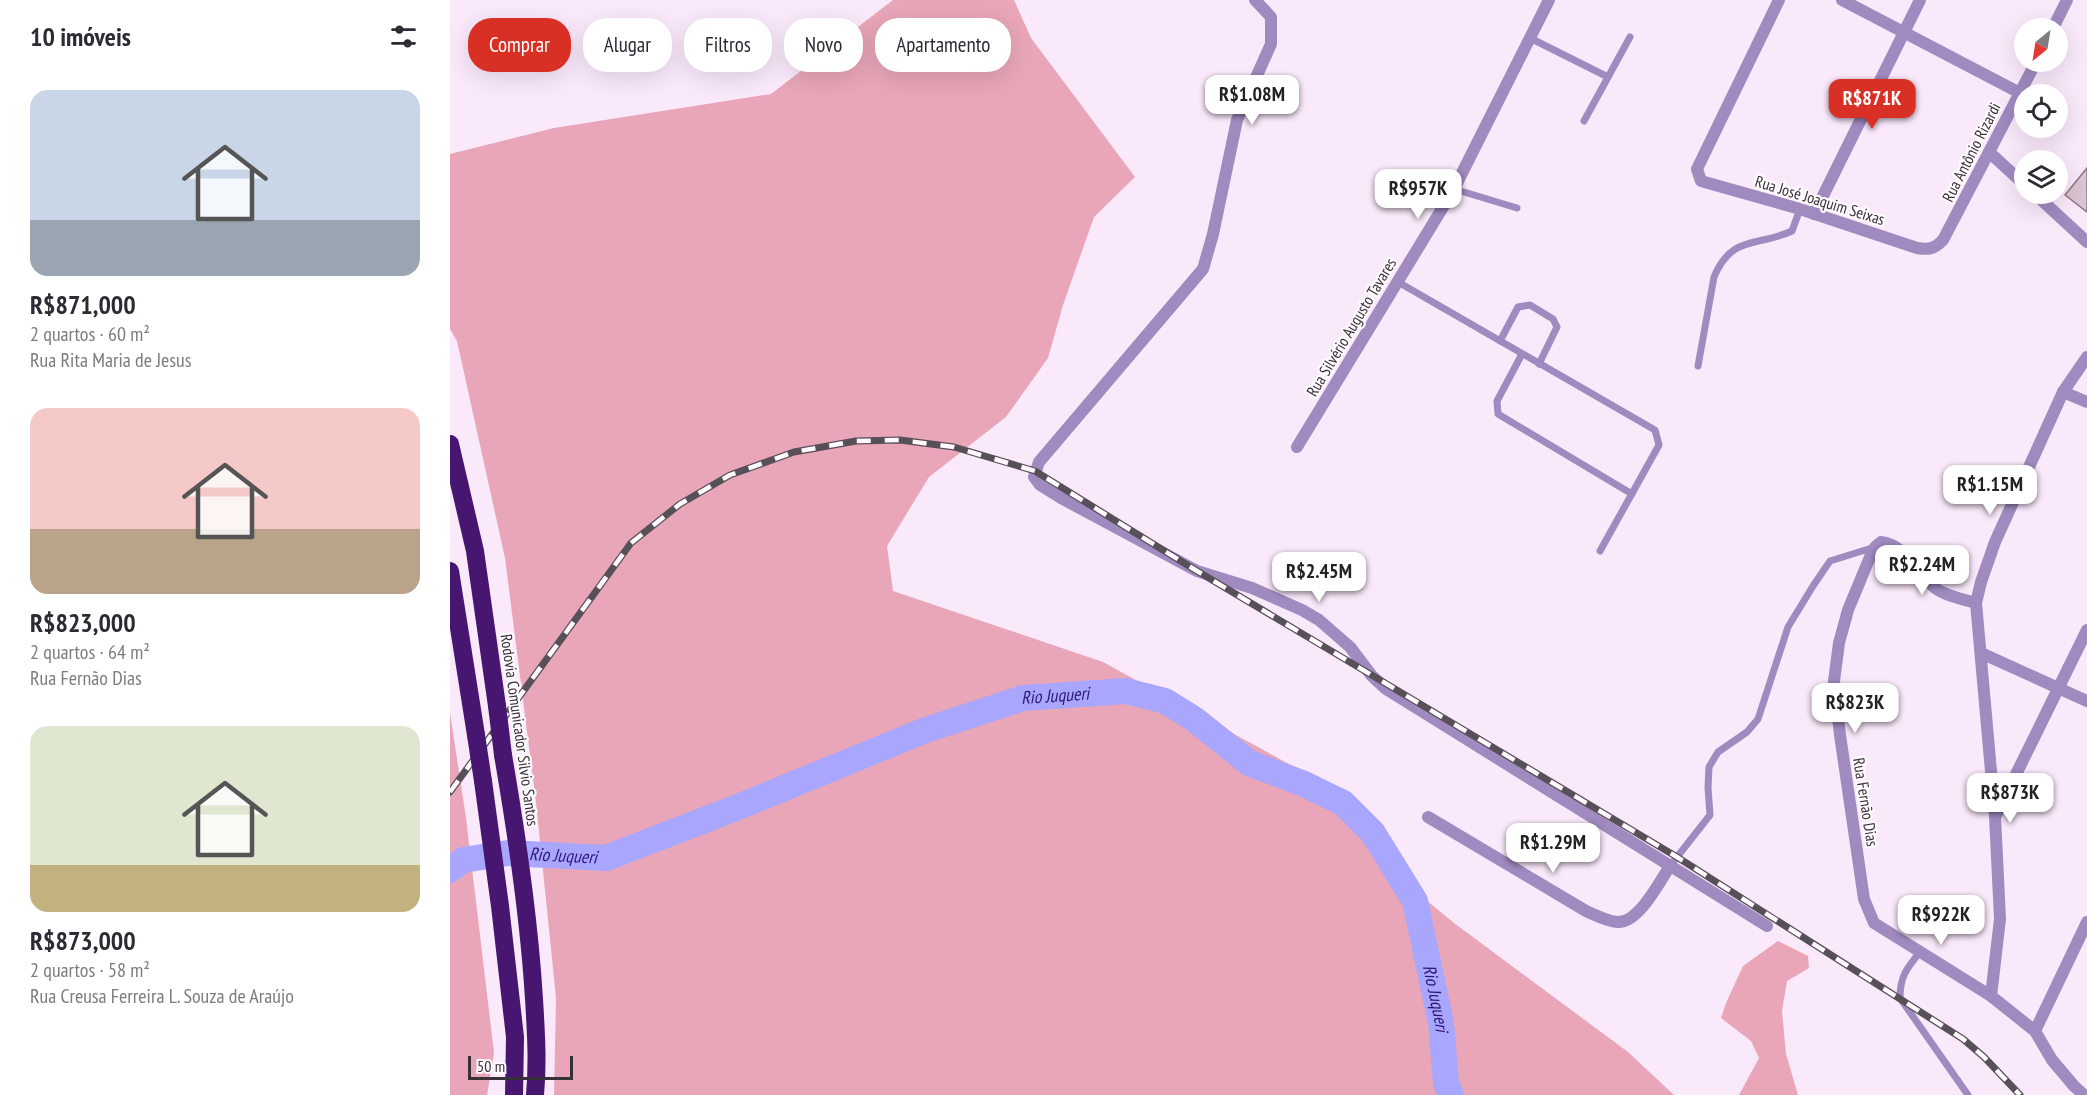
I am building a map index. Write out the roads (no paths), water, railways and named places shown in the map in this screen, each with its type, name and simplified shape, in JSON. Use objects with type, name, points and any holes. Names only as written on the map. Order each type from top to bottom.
[{"type":"highway","name":"Rodovia Comunicador Silvio Santos","points":[[450,444],[475,551],[525,904],[532,965],[538,1065],[535,1095]]},
{"type":"highway","points":[[450,572],[500,906],[515,1037],[514,1095]]},
{"type":"street","points":[[1255,0],[1271,17],[1271,44],[1237,120],[1213,234],[1203,269],[1039,462],[1034,477],[1040,485],[1061,498],[1197,572],[1252,588],[1319,620],[1350,647],[1372,676],[1386,689],[1767,926]]},
{"type":"street","name":"Rua Silvério Augusto Tavares","points":[[1297,447],[1454,189],[1549,0]]},
{"type":"street","name":"Rua José Joaquim Seixas","points":[[1779,0],[1697,169],[1701,181],[1800,209],[1928,250]]},
{"type":"street","points":[[1842,0],[2014,90]]},
{"type":"street","points":[[1814,214],[1920,0]]},
{"type":"street","points":[[2058,18],[2067,0]]},
{"type":"street","name":"Rua Antônio Rizardi","points":[[1928,250],[1943,240],[2014,104]]},
{"type":"street","points":[[1989,152],[2014,174]]},
{"type":"street","points":[[2046,204],[2087,242]]},
{"type":"street","points":[[1991,996],[2000,920],[1995,816],[1976,603],[1980,582],[1995,542],[2063,392],[2087,357]]},
{"type":"street","points":[[2063,392],[2087,402]]},
{"type":"street","points":[[1875,547],[1881,542],[1896,546],[1936,588],[1945,594],[1976,603]]},
{"type":"street","name":"Rua Fernão Dias","points":[[1875,547],[1848,610],[1839,644],[1834,681],[1841,745],[1864,899],[1874,923],[1920,952]]},
{"type":"street","points":[[1995,816],[2087,630]]},
{"type":"street","points":[[1981,653],[2087,701]]},
{"type":"street","points":[[1428,817],[1586,911],[1620,923],[1636,915],[1670,866]]},
{"type":"street","points":[[2036,1031],[2087,922]]},
{"type":"street","points":[[1920,952],[1991,996],[2036,1031],[2052,1060],[2084,1095]]},
{"type":"lane","points":[[1584,121],[1630,37]]},
{"type":"lane","points":[[1530,38],[1608,77]]},
{"type":"lane","points":[[1454,189],[1517,208]]},
{"type":"lane","points":[[1698,366],[1717,269],[1726,256],[1744,244],[1792,231],[1800,209]]},
{"type":"lane","points":[[1398,282],[1655,430],[1659,445],[1600,551]]},
{"type":"lane","points":[[1500,341],[1518,307],[1530,304],[1553,319],[1557,327],[1539,364]]},
{"type":"lane","points":[[1522,354],[1497,401],[1498,414],[1632,494]]},
{"type":"lane","points":[[1670,866],[1710,815],[1709,767],[1718,752],[1747,732],[1758,719],[1788,627],[1813,586],[1830,561],[1875,547]]},
{"type":"lane","points":[[1920,952],[1906,969],[1900,984],[1900,998],[1968,1095]]},
{"type":"waterway","name":"Rio Juqueri","points":[[450,870],[463,860],[508,853],[606,858],[923,731],[1023,698],[1126,691],[1165,701],[1194,719],[1249,763],[1304,784],[1343,803],[1373,833],[1415,901],[1441,1023],[1446,1083],[1451,1095]]},
{"type":"railway","points":[[450,792],[631,543],[680,504],[730,475],[794,452],[856,441],[900,440],[954,447],[1035,471],[1197,571],[1677,857],[1963,1039],[1984,1057],[2020,1095]]}]
